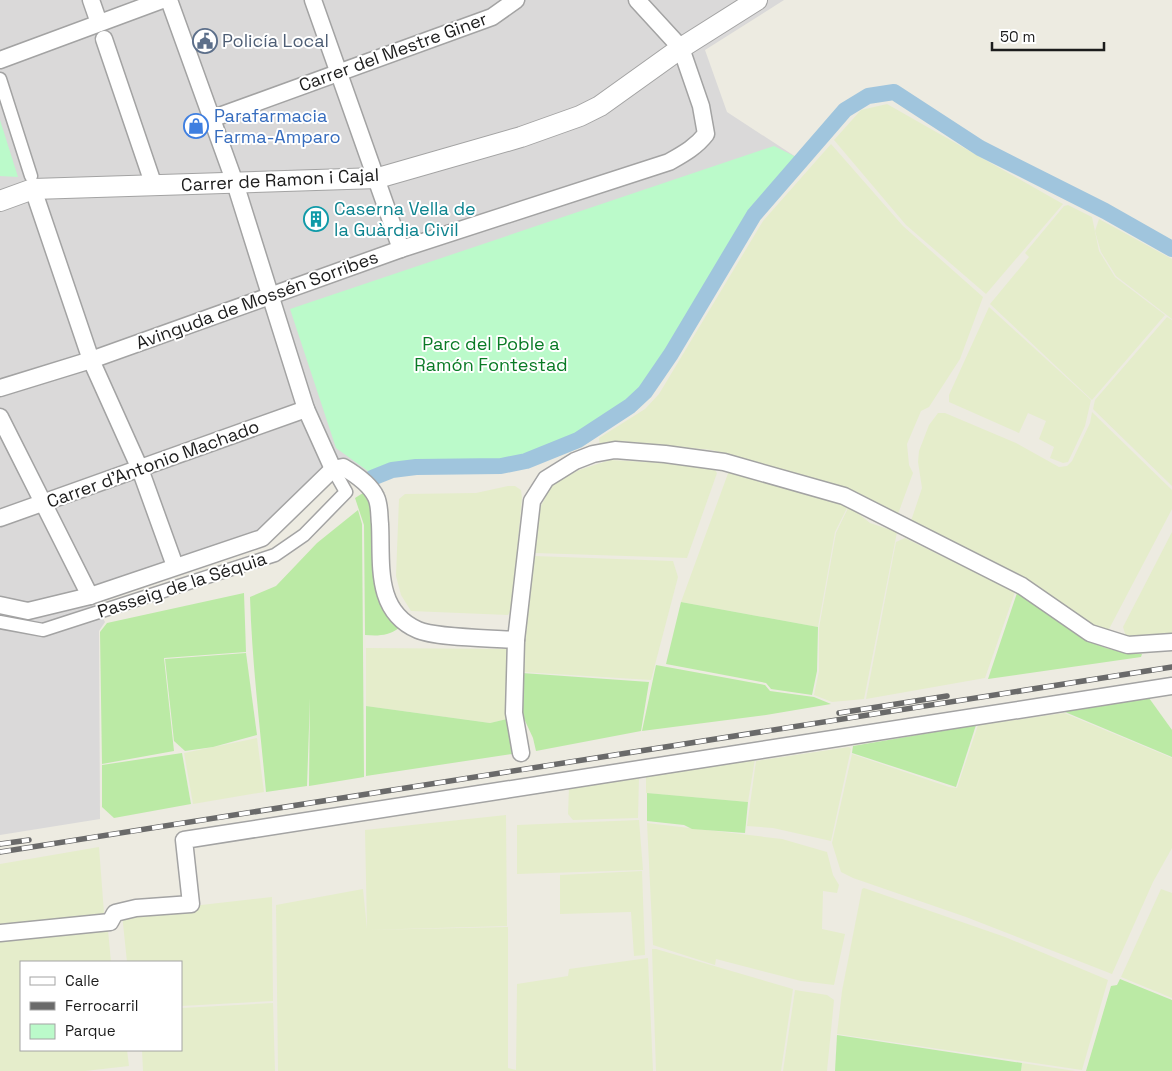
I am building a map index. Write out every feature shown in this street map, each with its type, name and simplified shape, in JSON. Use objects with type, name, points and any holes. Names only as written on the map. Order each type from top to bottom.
[{"type":"street","points":[[91,0],[99,23]]},
{"type":"street","points":[[0,60],[162,0]]},
{"type":"street","points":[[169,0],[235,183],[306,409],[333,469]]},
{"type":"street","points":[[313,0],[378,178],[401,249]]},
{"type":"street","name":"Carrer del Mestre Giner","points":[[212,119],[492,17],[516,0]]},
{"type":"street","points":[[637,0],[681,48]]},
{"type":"street","name":"Carrer de Ramon i Cajal","points":[[0,201],[32,183],[154,186],[378,178],[522,137],[580,116],[600,106],[681,48],[757,0]]},
{"type":"street","points":[[104,39],[154,186]]},
{"type":"street","name":"Avinguda de Mossén Sorribes","points":[[0,388],[91,360],[401,249],[669,162],[688,152],[706,134],[701,106],[681,48]]},
{"type":"street","points":[[0,78],[32,183],[91,360],[140,469],[175,566]]},
{"type":"street","name":"Carrer d'Antonio Machado","points":[[0,518],[306,409]]},
{"type":"street","points":[[0,417],[42,504],[90,596]]},
{"type":"street","points":[[521,753],[514,713],[516,640],[532,501],[546,479],[574,461],[593,454],[615,450],[724,462],[844,496],[1022,586],[1090,633],[1128,645],[1172,642]]},
{"type":"street","points":[[0,605],[28,611],[90,596],[262,538],[333,469],[343,467],[359,477],[376,497],[381,539],[381,579],[387,602],[404,623],[419,631],[516,640]]},
{"type":"street","name":"Passeig de la Séquia","points":[[0,622],[43,630],[275,555],[304,535],[346,492],[333,469]]},
{"type":"street","points":[[0,933],[110,922],[115,913],[136,908],[191,904],[184,840],[1172,686]]},
{"type":"shaded area","points":[[0,0],[784,0],[705,50],[727,112],[796,157],[751,209],[668,351],[642,389],[593,427],[527,456],[499,463],[417,463],[390,467],[359,477],[343,467],[262,538],[91,596],[105,622],[99,631],[100,819],[0,835]]},
{"type":"green space","points":[[887,104],[1063,204],[986,294],[906,225],[834,140],[861,110]]},
{"type":"green space","points":[[0,120],[18,177],[0,176]]},
{"type":"green space","points":[[831,144],[903,226],[983,297],[960,359],[929,407],[921,411],[907,444],[909,465],[913,473],[898,514],[854,491],[712,450],[621,441],[600,447],[599,438],[645,409],[659,394],[763,221]]},
{"type":"green space","name":"Parc del Poble a Ramón Fontestad","points":[[774,146],[796,157],[751,209],[668,351],[642,389],[593,427],[527,456],[499,463],[417,463],[390,467],[372,474],[336,448],[290,309]]},
{"type":"green space","points":[[1068,205],[1092,217],[1099,251],[1115,277],[1165,315],[1092,400],[990,304],[1029,257],[1025,253],[1064,206]]},
{"type":"green space","points":[[1099,219],[1172,259],[1172,319],[1116,276],[1101,252],[1098,242],[1095,231]]},
{"type":"green space","points":[[989,307],[1091,400],[1085,426],[1068,462],[1063,463],[1050,458],[1054,447],[1039,439],[1046,421],[1028,413],[1019,433],[949,402],[949,395]]},
{"type":"green space","points":[[1167,317],[1172,320],[1172,486],[1093,409],[1095,400]]},
{"type":"green space","points":[[1092,412],[1172,490],[1172,509],[1108,631],[1095,626],[1037,587],[911,521],[922,488],[918,462],[919,451],[929,425],[938,413],[945,413],[1016,443],[1059,467],[1067,466],[1072,461],[1090,423]]},
{"type":"green space","points":[[610,460],[667,463],[714,469],[717,473],[687,558],[535,553],[537,513],[552,485],[579,470]]},
{"type":"green space","points":[[730,468],[839,498],[848,506],[835,532],[818,627],[681,602]]},
{"type":"green space","points":[[515,486],[521,490],[522,498],[512,608],[508,615],[411,611],[401,595],[396,576],[399,499],[405,494],[476,493]]},
{"type":"green space","points":[[363,493],[369,503],[371,513],[374,574],[377,587],[388,614],[399,628],[383,635],[365,635],[364,525],[355,498]]},
{"type":"green space","points":[[849,506],[870,523],[897,532],[864,699],[832,702],[814,695],[819,671],[819,628],[836,533]]},
{"type":"green space","points":[[358,510],[362,524],[364,777],[309,786],[310,698],[307,786],[266,792],[254,671],[250,597],[276,586],[317,543]]},
{"type":"green space","points":[[1172,532],[1172,635],[1126,637],[1123,627]]},
{"type":"green space","points":[[905,538],[1015,592],[985,678],[866,699],[896,542]]},
{"type":"green space","points":[[534,556],[673,561],[678,577],[651,680],[522,672]]},
{"type":"green space","points":[[244,593],[246,652],[164,658],[174,751],[102,764],[100,632],[107,623]]},
{"type":"green space","points":[[1017,593],[1028,598],[1085,639],[1118,651],[1142,654],[1141,657],[988,679]]},
{"type":"green space","points":[[681,602],[818,627],[817,671],[812,695],[771,689],[766,683],[666,664]]},
{"type":"green space","points":[[366,648],[507,649],[507,719],[490,723],[366,706]]},
{"type":"green space","points":[[246,653],[257,735],[213,747],[185,751],[174,741],[165,659]]},
{"type":"green space","points":[[656,665],[765,685],[770,691],[814,697],[831,704],[766,715],[642,731]]},
{"type":"green space","points":[[522,673],[649,682],[641,731],[536,751],[533,738],[521,712]]},
{"type":"green space","points":[[1149,698],[1172,730],[1172,757],[1065,712],[1064,709]]},
{"type":"green space","points":[[366,706],[490,723],[507,719],[512,754],[366,776]]},
{"type":"green space","points":[[1064,713],[1172,758],[1172,848],[1153,882],[1112,974],[966,917],[853,878],[841,872],[832,843],[852,754],[949,787],[957,788],[978,725]]},
{"type":"green space","points":[[976,725],[956,787],[852,753],[853,746]]},
{"type":"green space","points":[[257,738],[264,792],[193,804],[184,753]]},
{"type":"green space","points":[[849,747],[851,749],[831,841],[773,828],[747,826],[756,761]]},
{"type":"green space","points":[[182,753],[191,804],[114,818],[102,807],[102,765]]},
{"type":"green space","points":[[755,759],[748,802],[646,793],[646,776]]},
{"type":"green space","points":[[639,778],[638,818],[573,820],[568,814],[569,788]]},
{"type":"green space","points":[[647,793],[748,802],[745,833],[692,829],[684,825],[647,821]]},
{"type":"green space","points":[[506,815],[507,926],[366,930],[508,927],[508,1068],[516,1070],[517,984],[568,976],[569,969],[648,958],[653,1071],[278,1071],[276,905],[363,889],[367,929],[365,830]]},
{"type":"green space","points":[[639,820],[643,870],[517,874],[517,825]]},
{"type":"green space","points":[[647,823],[782,839],[827,852],[833,875],[839,885],[837,893],[823,891],[822,929],[845,934],[834,985],[801,981],[716,959],[715,965],[653,945]]},
{"type":"green space","points":[[99,847],[104,913],[75,921],[0,931],[0,864]]},
{"type":"green space","points":[[642,871],[645,955],[634,956],[631,912],[560,914],[560,875]]},
{"type":"green space","points":[[864,888],[1005,937],[1108,980],[1082,1070],[837,1034],[842,991],[862,889]]},
{"type":"green space","points":[[1161,889],[1172,893],[1172,998],[1121,977]]},
{"type":"green space","points":[[272,897],[273,1001],[182,1006],[182,961],[127,961],[122,914]]},
{"type":"green space","points":[[108,930],[111,961],[20,961],[20,1051],[127,1051],[129,1066],[85,1071],[0,1071],[0,936]]},
{"type":"green space","points":[[652,949],[793,989],[781,1071],[656,1071]]},
{"type":"green space","points":[[1120,979],[1172,1000],[1172,1071],[1086,1071],[1111,986],[1117,985]]},
{"type":"green space","points":[[795,990],[827,995],[834,1000],[827,1071],[783,1071]]},
{"type":"green space","points":[[273,1003],[275,1071],[143,1071],[142,1051],[182,1051],[182,1008]]},
{"type":"green space","points":[[837,1035],[1022,1063],[1021,1071],[835,1071]]},
{"type":"green space","points":[[1022,1063],[1075,1071],[1021,1071]]},
{"type":"waterway","points":[[372,478],[392,470],[416,467],[501,466],[526,461],[578,440],[630,406],[645,392],[671,354],[754,215],[845,110],[868,96],[894,92],[980,148],[1105,211],[1172,249]]},
{"type":"railway","points":[[0,852],[1172,667]]},
{"type":"railway","points":[[839,713],[947,696]]},
{"type":"railway","points":[[0,844],[29,840]]},
{"type":"place","name":"Policía Local","points":[[205,41]]},
{"type":"place","name":"Parafarmacia Farma-Amparo","points":[[196,126]]},
{"type":"place","name":"Caserna Vella de la Guàrdia Civil","points":[[316,219]]}]
